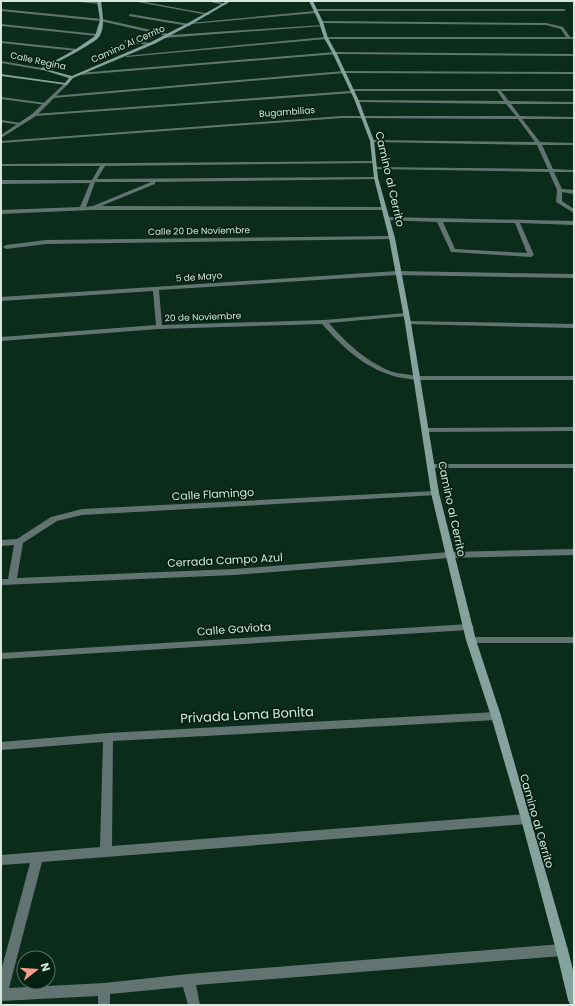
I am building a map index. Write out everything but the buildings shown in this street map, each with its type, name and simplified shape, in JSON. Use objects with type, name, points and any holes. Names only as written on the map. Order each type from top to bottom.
[{"type":"main road","name":"Camino Al Cerrito","points":[[66,84],[72,77],[127,56],[191,24],[229,1]]},
{"type":"main road","name":"Camino al Cerrito","points":[[311,1],[326,38],[353,91],[372,141],[376,178],[392,238],[397,273],[407,319],[415,378],[426,430],[434,493],[469,627],[471,640],[496,716],[526,820],[562,950],[574,1000]]},
{"type":"main road","points":[[42,69],[77,50],[97,35],[102,21],[100,2]]},
{"type":"main road","name":"Calle Regina","points":[[42,69],[72,77]]},
{"type":"main road","points":[[1,75],[66,84]]},
{"type":"street","points":[[72,1],[100,2]]},
{"type":"street","points":[[134,1],[208,14]]},
{"type":"street","points":[[208,1],[224,4]]},
{"type":"street","points":[[1,10],[102,21],[168,35]]},
{"type":"street","points":[[130,15],[191,24],[316,11],[564,10]]},
{"type":"street","points":[[164,37],[321,24],[546,24],[562,28],[569,38]]},
{"type":"street","points":[[1,25],[97,35]]},
{"type":"street","points":[[127,56],[326,38],[574,38]]},
{"type":"street","points":[[125,41],[151,44]]},
{"type":"street","points":[[1,42],[77,50]]},
{"type":"street","points":[[79,74],[335,54],[574,55]]},
{"type":"street","name":"Calle Regina","points":[[1,62],[42,69]]},
{"type":"street","points":[[53,97],[344,72],[574,72]]},
{"type":"street","name":"Camino Al Cerrito","points":[[1,137],[34,115],[66,84]]},
{"type":"street","points":[[498,90],[539,144],[560,190],[559,202],[574,211]]},
{"type":"street","points":[[34,115],[353,91],[574,90]]},
{"type":"street","points":[[1,98],[46,104]]},
{"type":"street","points":[[357,102],[574,103]]},
{"type":"street","name":"Bugambilias","points":[[1,142],[316,118],[574,118]]},
{"type":"street","points":[[1,121],[21,124]]},
{"type":"street","points":[[372,141],[574,144]]},
{"type":"street","points":[[1,164],[375,165],[574,171]]},
{"type":"street","points":[[82,209],[93,182],[103,164]]},
{"type":"street","points":[[1,182],[157,182],[376,178]]},
{"type":"street","points":[[91,208],[157,182]]},
{"type":"street","points":[[560,190],[574,192]]},
{"type":"street","points":[[1,212],[91,208],[383,208]]},
{"type":"street","points":[[387,219],[574,223]]},
{"type":"street","points":[[439,220],[453,251],[531,255],[517,222]]},
{"type":"street","name":"Calle 20 De Noviembre","points":[[6,247],[46,242],[392,238]]},
{"type":"street","name":"5 de Mayo","points":[[1,299],[397,273],[574,276]]},
{"type":"street","points":[[156,289],[159,327]]},
{"type":"street","name":"20 de Noviembre","points":[[1,339],[159,327],[407,319],[574,326]]},
{"type":"street","points":[[324,322],[342,342],[368,361],[391,373],[415,378],[574,378]]},
{"type":"street","points":[[426,430],[574,429]]},
{"type":"street","points":[[431,466],[574,466]]},
{"type":"street","name":"Calle Flamingo","points":[[20,542],[54,519],[82,512],[434,493]]},
{"type":"street","points":[[1,543],[20,542],[12,581]]},
{"type":"street","name":"Cerrada Campo Azul","points":[[1,582],[234,572],[449,555],[574,552]]},
{"type":"street","name":"Calle Gaviota","points":[[1,656],[469,627]]},
{"type":"street","points":[[471,640],[574,640]]},
{"type":"street","name":"Privada Loma Bonita","points":[[1,746],[108,737],[496,716]]},
{"type":"street","points":[[106,852],[108,737]]},
{"type":"street","points":[[1,860],[526,820]]},
{"type":"street","points":[[37,858],[1,994],[104,989],[188,980],[562,950]]},
{"type":"street","points":[[188,980],[194,1005]]},
{"type":"street","points":[[104,989],[104,1005]]}]
